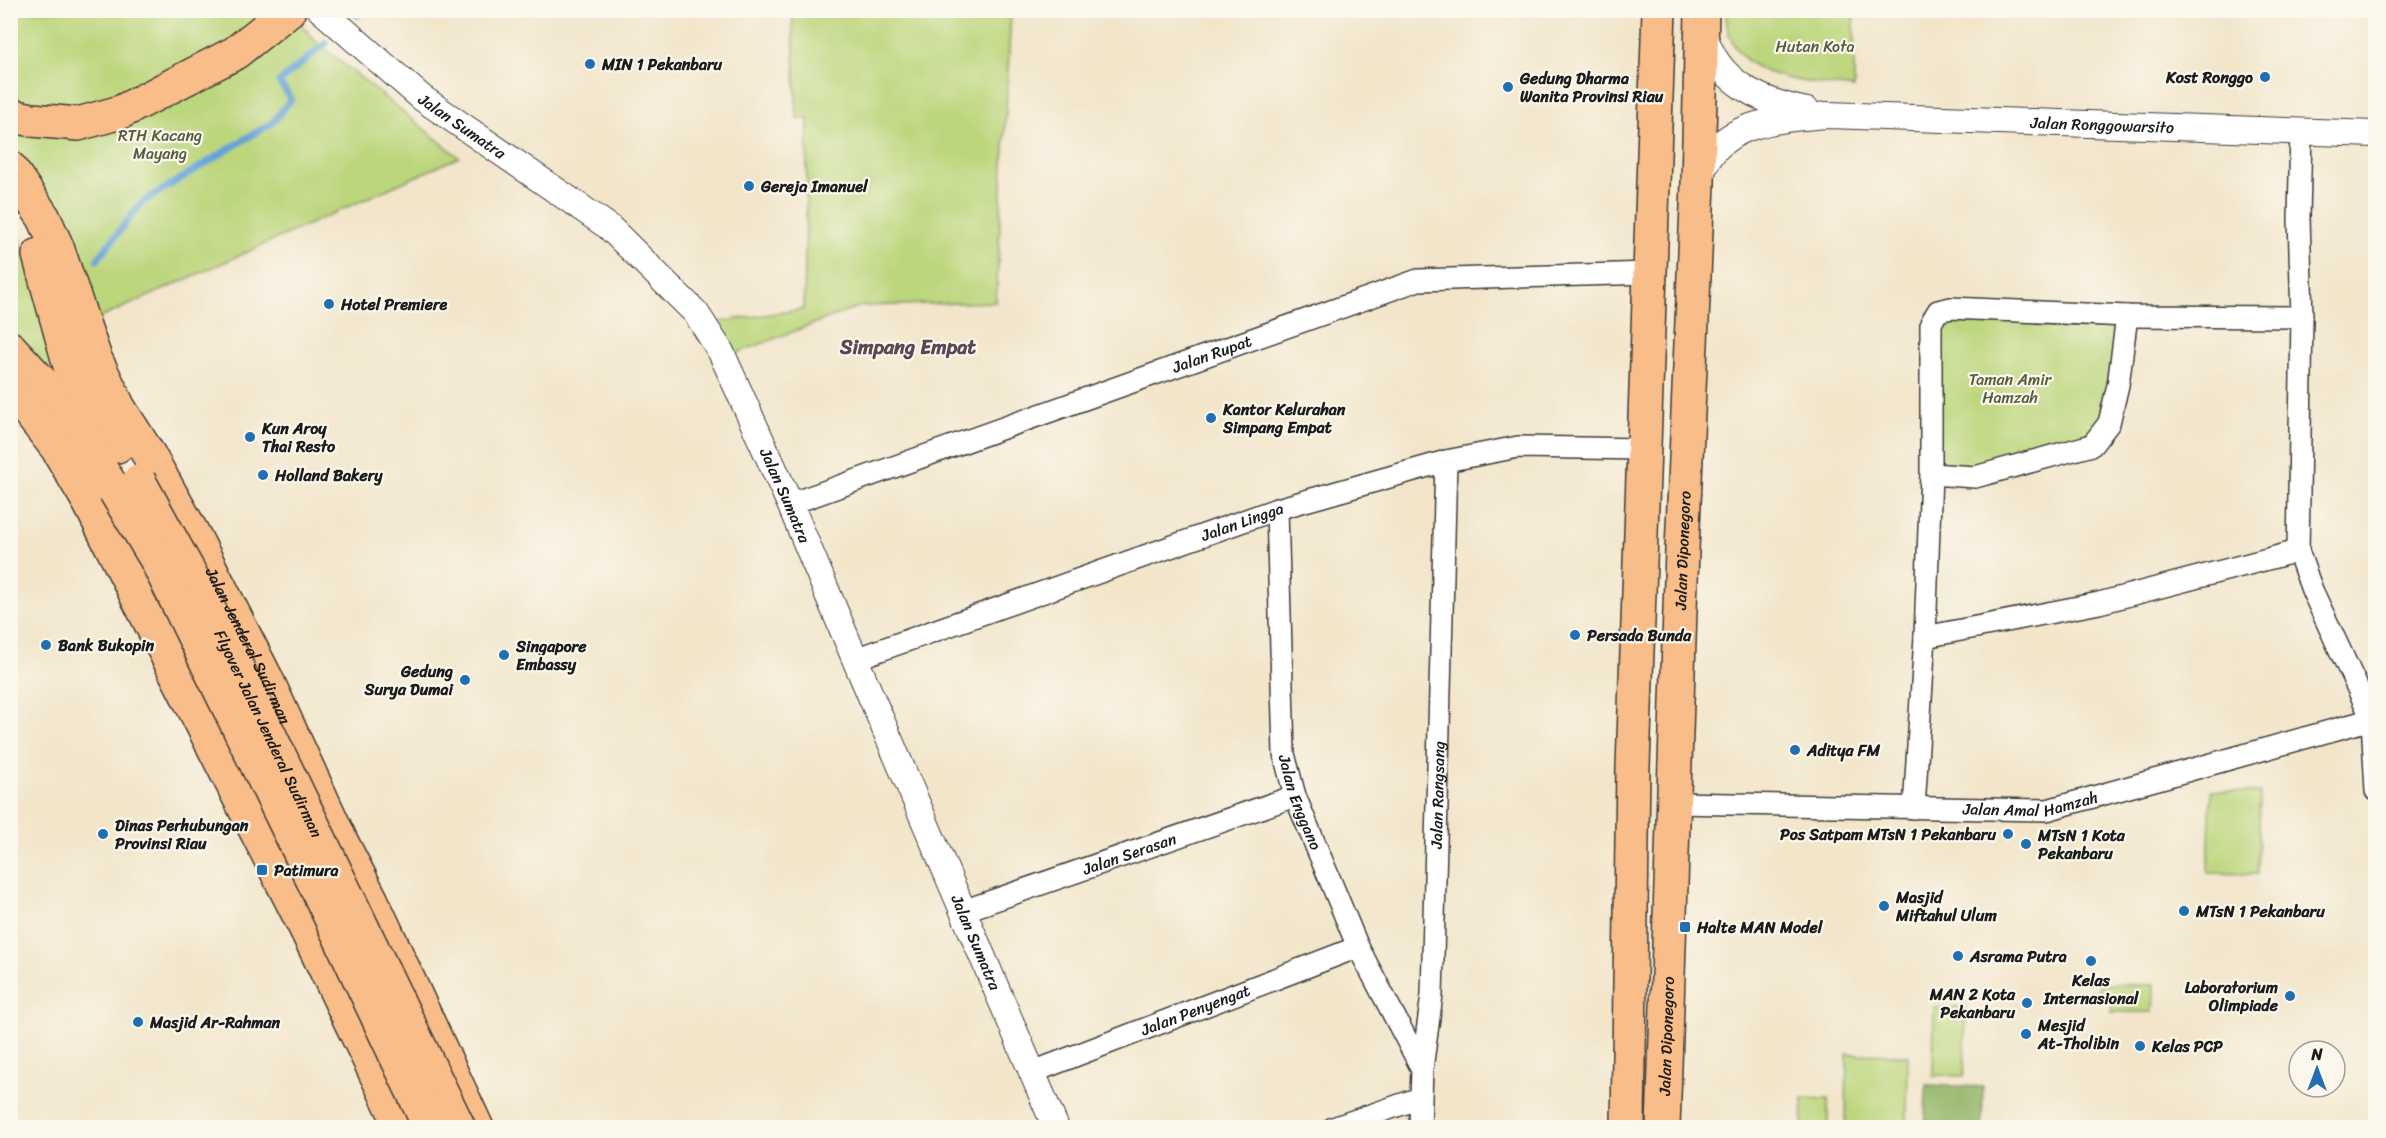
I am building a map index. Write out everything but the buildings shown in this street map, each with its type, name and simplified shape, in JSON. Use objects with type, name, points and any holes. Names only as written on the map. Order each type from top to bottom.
[{"type":"main road","points":[[10,115],[32,120],[78,124],[121,112],[226,58],[250,43],[289,10]]},
{"type":"main road","name":"Jalan Diponegoro","points":[[1628,1128],[1633,767],[1659,10]]},
{"type":"main road","name":"Jalan Diponegoro","points":[[1663,1128],[1682,550],[1698,184],[1701,19]]},
{"type":"main road","name":"Flyover Jalan Jenderal Sudirman","points":[[12,171],[61,384],[115,491],[156,560],[301,855],[430,1128]]},
{"type":"main road","name":"Jalan Jenderal Sudirman","points":[[12,171],[44,218],[57,247],[94,358],[193,534],[266,678],[477,1128]]},
{"type":"main road","name":"Flyover Jalan Jenderal Sudirman","points":[[10,348],[61,384],[139,481],[206,603],[459,1128]]},
{"type":"main road","points":[[10,388],[57,448],[89,502],[305,927],[402,1128]]},
{"type":"main road","points":[[1640,549],[1682,550]]},
{"type":"main road","points":[[305,927],[341,971],[372,1034],[384,1042],[398,1041],[410,1031],[412,1017],[385,956],[371,899]]},
{"type":"street","name":"Jalan Sumatra","points":[[321,10],[422,98],[609,227],[696,313],[721,352],[790,504],[1056,1128]]},
{"type":"street","name":"Jalan Ronggowarsito","points":[[1701,19],[1714,61],[1731,80],[1782,106],[1828,115]]},
{"type":"street","name":"Jalan Ronggowarsito","points":[[1698,184],[1704,164],[1713,150],[1742,130],[1782,119],[1828,115],[2376,134]]},
{"type":"street","points":[[2301,131],[2299,218],[2302,316],[2298,551],[2312,590],[2374,718],[2376,790]]},
{"type":"street","name":"Jalan Rupat","points":[[790,504],[1418,280],[1649,273]]},
{"type":"street","points":[[1914,808],[1925,637],[1931,474],[1931,323],[1938,311],[1951,308],[2127,316],[2302,316]]},
{"type":"street","points":[[1931,474],[1975,477],[2092,446],[2109,423],[2118,385],[2127,316]]},
{"type":"street","name":"Jalan Lingga","points":[[855,659],[1277,509],[1446,461],[1518,447],[1644,449]]},
{"type":"street","name":"Jalan Rangsang","points":[[1420,1128],[1422,1069],[1432,995],[1446,461]]},
{"type":"street","name":"Jalan Enggano","points":[[1277,509],[1284,754],[1295,796],[1358,947],[1422,1069]]},
{"type":"street","points":[[1925,637],[2098,603],[2298,551]]},
{"type":"street","name":"Jalan Amal Hamzah","points":[[1674,803],[2047,810],[2374,718]]},
{"type":"street","name":"Jalan Serasan","points":[[963,911],[1295,796]]},
{"type":"street","name":"Jalan Penyengat","points":[[1033,1072],[1358,947]]},
{"type":"street","points":[[1333,1128],[1420,1098]]},
{"type":"green space","name":"RTH Kacang Mayang","points":[[10,11],[291,11],[315,41],[459,157],[91,322],[11,138]]},
{"type":"green space","points":[[792,11],[1011,11],[996,302],[861,306],[726,357],[705,324],[804,309],[808,119],[797,118]]},
{"type":"green space","name":"Hutan Kota","points":[[1726,11],[1854,11],[1854,88],[1790,79],[1752,64],[1738,52],[1729,34]]},
{"type":"green space","points":[[10,205],[13,214],[68,394],[11,329]]},
{"type":"green space","name":"Taman Amir Hamzah","points":[[1938,311],[2127,316],[2118,385],[2092,445],[1931,474]]},
{"type":"green space","points":[[2211,791],[2260,793],[2258,874],[2208,873]]},
{"type":"green space","points":[[2099,984],[2154,985],[2153,1012],[2112,1012],[2112,998],[2099,997]]},
{"type":"green space","points":[[1934,1008],[1966,1008],[1964,1076],[1933,1075]]},
{"type":"green space","points":[[1847,1054],[1908,1055],[1907,1127],[1846,1127]]},
{"type":"green space","points":[[1926,1085],[1983,1087],[1982,1127],[1925,1127]]},
{"type":"green space","points":[[1803,1098],[1828,1099],[1828,1127],[1802,1127]]},
{"type":"waterway","points":[[358,15],[363,10]]},
{"type":"waterway","points":[[97,260],[141,203],[273,122],[291,99],[279,82],[326,43]]},
{"type":"place","name":"MIN 1 Pekanbaru","points":[[590,64]]},
{"type":"place","name":"Kost Ronggo","points":[[2265,77]]},
{"type":"place","name":"Gedung Dharma Wanita Provinsi Riau","points":[[1508,87]]},
{"type":"place","name":"Gereja Imanuel","points":[[749,186]]},
{"type":"place","name":"Hotel Premiere","points":[[329,304]]},
{"type":"place","name":"Kantor Kelurahan Simpang Empat","points":[[1211,418]]},
{"type":"place","name":"Kun Aroy Thai Resto","points":[[250,437]]},
{"type":"place","name":"Holland Bakery","points":[[263,475]]},
{"type":"place","name":"Persada Bunda","points":[[1575,635]]},
{"type":"place","name":"Bank Bukopin","points":[[46,645]]},
{"type":"place","name":"Singapore Embassy","points":[[504,655]]},
{"type":"place","name":"Gedung Surya Dumai","points":[[465,680]]},
{"type":"place","name":"Aditya FM","points":[[1795,750]]},
{"type":"place","name":"Dinas Perhubungan Provinsi Riau","points":[[103,834]]},
{"type":"place","name":"Pos Satpam MTsN 1 Pekanbaru","points":[[2008,834]]},
{"type":"place","name":"MTsN 1 Kota Pekanbaru","points":[[2026,844]]},
{"type":"place","name":"Patimura","points":[[262,870]]},
{"type":"place","name":"Masjid Miftahul Ulum","points":[[1884,906]]},
{"type":"place","name":"MTsN 1 Pekanbaru","points":[[2184,911]]},
{"type":"place","name":"Halte MAN Model","points":[[1685,927]]},
{"type":"place","name":"Asrama Putra","points":[[1958,956]]},
{"type":"place","name":"Kelas Internasional","points":[[2091,961]]},
{"type":"place","name":"Laboratorium Olimpiade","points":[[2290,996]]},
{"type":"place","name":"MAN 2 Kota Pekanbaru","points":[[2027,1003]]},
{"type":"place","name":"Masjid Ar-Rahman","points":[[138,1022]]},
{"type":"place","name":"Mesjid At-Tholibin","points":[[2026,1034]]},
{"type":"place","name":"Kelas PCP","points":[[2140,1046]]},
{"type":"district","name":"Simpang Empat","points":[[908,347]]}]
